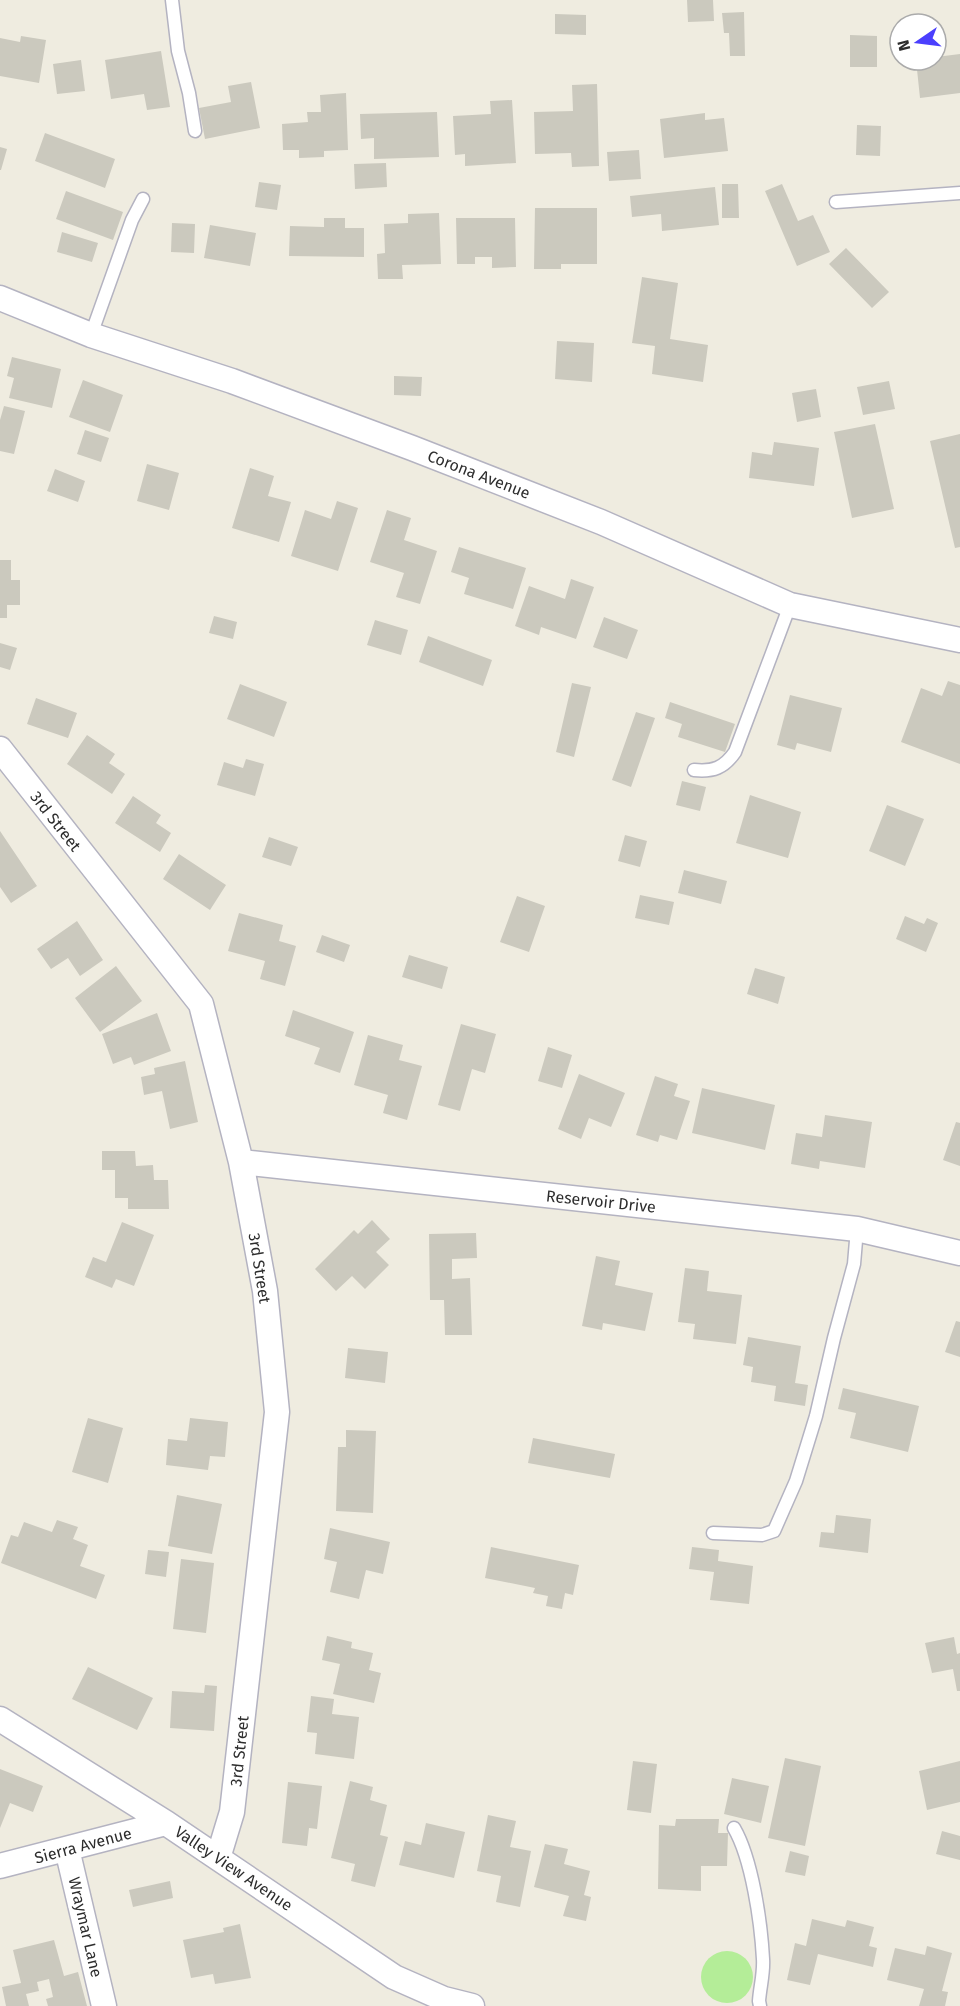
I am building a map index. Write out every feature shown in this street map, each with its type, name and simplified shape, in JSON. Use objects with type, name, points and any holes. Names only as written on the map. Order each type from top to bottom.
[{"type":"street","name":"Corona Avenue","points":[[0,298],[91,335],[232,381],[412,448],[601,522],[790,605],[960,640]]},
{"type":"street","name":"3rd Street","points":[[0,749],[201,1004],[241,1162],[265,1291],[277,1412],[232,1812],[219,1858]]},
{"type":"street","name":"Reservoir Drive","points":[[241,1162],[857,1229],[960,1252]]},
{"type":"street","name":"Valley View Avenue","points":[[0,1719],[166,1823],[394,1977],[444,1999],[472,2006]]},
{"type":"street","name":"Sierra Avenue","points":[[0,1866],[166,1823]]},
{"type":"street","name":"Wraymar Lane","points":[[67,1849],[104,2006]]},
{"type":"lane","points":[[172,0],[178,51],[189,93],[195,131]]},
{"type":"lane","points":[[836,202],[960,193]]},
{"type":"lane","points":[[91,335],[132,220],[142,199]]},
{"type":"lane","points":[[694,770],[707,771],[719,768],[727,763],[735,752],[790,605]]},
{"type":"lane","points":[[713,1533],[762,1535],[774,1531],[796,1481],[816,1416],[854,1264],[857,1229]]},
{"type":"lane","points":[[734,1828],[746,1854],[756,1902],[763,1960],[760,2006]]},
{"type":"green space","points":[[727,1951],[737,1953],[745,1959],[751,1967],[753,1977],[751,1987],[745,1995],[737,2001],[727,2003],[717,2001],[709,1995],[703,1987],[701,1977],[703,1967],[709,1959],[717,1953]]},
{"type":"building","points":[[687,0],[713,0],[714,21],[688,22]]},
{"type":"building","points":[[744,12],[745,56],[730,56],[729,33],[724,33],[722,13]]},
{"type":"building","points":[[555,14],[586,15],[586,35],[555,34]]},
{"type":"building","points":[[850,35],[877,36],[877,67],[850,67]]},
{"type":"building","points":[[21,36],[46,40],[39,83],[0,76],[0,38],[20,42]]},
{"type":"building","points":[[161,51],[170,107],[147,110],[144,94],[111,99],[105,60]]},
{"type":"building","points":[[960,54],[960,93],[920,98],[917,72],[948,72],[948,56]]},
{"type":"building","points":[[81,60],[85,91],[57,94],[53,64]]},
{"type":"building","points":[[251,82],[260,128],[205,139],[199,108],[231,102],[228,86]]},
{"type":"building","points":[[597,84],[599,166],[572,167],[571,153],[535,154],[534,112],[573,111],[572,85]]},
{"type":"building","points":[[346,93],[348,150],[324,151],[324,157],[299,158],[299,150],[283,150],[282,124],[308,122],[307,112],[321,112],[320,95]]},
{"type":"building","points":[[512,100],[516,163],[465,166],[465,154],[455,155],[453,116],[491,114],[490,101]]},
{"type":"building","points":[[437,112],[439,157],[374,159],[374,138],[361,139],[360,114]]},
{"type":"building","points":[[705,113],[705,120],[724,118],[728,151],[664,158],[660,119]]},
{"type":"building","points":[[857,125],[881,126],[880,156],[856,155]]},
{"type":"building","points":[[45,133],[115,159],[105,188],[35,161]]},
{"type":"building","points":[[0,147],[7,149],[1,170],[0,170]]},
{"type":"building","points":[[639,150],[641,179],[609,181],[607,152]]},
{"type":"building","points":[[386,163],[387,187],[355,189],[354,164]]},
{"type":"building","points":[[259,182],[281,185],[277,210],[255,207]]},
{"type":"building","points":[[722,184],[738,184],[739,218],[722,218]]},
{"type":"building","points":[[782,184],[798,221],[813,215],[830,252],[797,266],[765,191]]},
{"type":"building","points":[[715,187],[719,225],[662,231],[661,214],[632,217],[630,196]]},
{"type":"building","points":[[66,191],[123,212],[113,240],[56,219]]},
{"type":"building","points":[[535,208],[597,208],[597,264],[561,264],[561,269],[534,269]]},
{"type":"building","points":[[439,213],[441,264],[402,265],[403,279],[378,279],[377,254],[385,253],[384,224],[408,223],[408,214]]},
{"type":"building","points":[[324,218],[345,218],[345,228],[364,228],[364,257],[289,256],[290,226],[324,227]]},
{"type":"building","points":[[456,218],[515,218],[516,267],[492,268],[492,257],[475,257],[475,264],[457,264]]},
{"type":"building","points":[[172,223],[195,224],[194,253],[171,252]]},
{"type":"building","points":[[210,225],[256,233],[250,266],[204,258]]},
{"type":"building","points":[[62,232],[98,243],[92,262],[57,252]]},
{"type":"building","points":[[846,248],[889,292],[872,308],[829,264]]},
{"type":"building","points":[[642,277],[678,283],[670,339],[708,345],[703,382],[652,374],[655,346],[632,343]]},
{"type":"building","points":[[557,341],[594,343],[592,382],[555,379]]},
{"type":"building","points":[[12,357],[61,369],[52,408],[9,398],[14,378],[7,376]]},
{"type":"building","points":[[394,376],[422,377],[421,396],[394,395]]},
{"type":"building","points":[[83,380],[123,395],[110,432],[69,417]]},
{"type":"building","points":[[889,381],[895,409],[863,415],[857,387]]},
{"type":"building","points":[[816,389],[821,417],[797,422],[792,393]]},
{"type":"building","points":[[4,406],[25,411],[14,454],[0,451],[0,420]]},
{"type":"building","points":[[875,424],[894,509],[852,518],[834,432]]},
{"type":"building","points":[[85,430],[109,438],[101,462],[77,454]]},
{"type":"building","points":[[960,434],[960,547],[955,548],[930,441]]},
{"type":"building","points":[[774,442],[819,448],[814,486],[749,478],[752,452],[772,455]]},
{"type":"building","points":[[147,464],[179,473],[169,510],[137,501]]},
{"type":"building","points":[[250,468],[274,476],[268,496],[291,502],[279,542],[232,528]]},
{"type":"building","points":[[55,469],[85,481],[78,502],[47,491]]},
{"type":"building","points":[[337,501],[358,508],[338,571],[291,556],[305,510],[331,519]]},
{"type":"building","points":[[387,510],[411,518],[404,540],[437,551],[420,604],[396,597],[404,573],[370,562]]},
{"type":"building","points":[[459,547],[526,568],[513,609],[464,594],[469,578],[451,572]]},
{"type":"building","points":[[0,560],[11,560],[11,580],[20,580],[20,605],[7,605],[7,618],[0,618]]},
{"type":"building","points":[[571,579],[594,587],[576,639],[541,627],[539,635],[515,626],[529,586],[565,599]]},
{"type":"building","points":[[214,616],[237,622],[233,639],[209,633]]},
{"type":"building","points":[[604,617],[638,630],[627,659],[593,647]]},
{"type":"building","points":[[375,620],[408,630],[401,655],[367,645]]},
{"type":"building","points":[[428,636],[492,660],[483,686],[419,662]]},
{"type":"building","points":[[0,643],[17,648],[10,670],[0,667]]},
{"type":"building","points":[[948,681],[960,685],[960,764],[901,742],[921,688],[942,696]]},
{"type":"building","points":[[572,683],[591,687],[574,757],[556,752]]},
{"type":"building","points":[[240,684],[287,702],[274,737],[227,719]]},
{"type":"building","points":[[790,695],[842,708],[831,752],[797,743],[795,750],[777,745]]},
{"type":"building","points":[[36,698],[77,713],[68,738],[27,724]]},
{"type":"building","points":[[670,702],[735,724],[725,752],[678,737],[682,724],[665,718]]},
{"type":"building","points":[[636,712],[655,718],[631,787],[612,780]]},
{"type":"building","points":[[87,735],[115,754],[109,763],[125,774],[112,794],[67,764]]},
{"type":"building","points":[[246,759],[264,764],[255,796],[217,785],[224,762],[243,768]]},
{"type":"building","points":[[682,781],[706,787],[700,811],[676,805]]},
{"type":"building","points":[[750,795],[801,812],[788,858],[736,843]]},
{"type":"building","points":[[133,796],[161,815],[156,823],[171,833],[160,852],[115,823]]},
{"type":"building","points":[[887,805],[924,819],[905,866],[869,851]]},
{"type":"building","points":[[0,831],[37,886],[11,903],[0,887]]},
{"type":"building","points":[[625,835],[647,841],[640,867],[618,861]]},
{"type":"building","points":[[269,837],[298,847],[291,866],[262,857]]},
{"type":"building","points":[[179,854],[226,885],[210,910],[163,879]]},
{"type":"building","points":[[684,870],[727,881],[721,904],[678,893]]},
{"type":"building","points":[[640,895],[674,902],[669,925],[635,918]]},
{"type":"building","points":[[517,896],[545,906],[529,952],[500,942]]},
{"type":"building","points":[[239,913],[283,925],[279,941],[296,946],[285,986],[260,979],[265,961],[228,951]]},
{"type":"building","points":[[905,916],[924,924],[927,918],[938,923],[926,952],[896,939]]},
{"type":"building","points":[[77,921],[103,960],[80,976],[68,958],[51,969],[37,949]]},
{"type":"building","points":[[322,935],[350,945],[344,962],[316,952]]},
{"type":"building","points":[[409,955],[448,967],[442,989],[402,977]]},
{"type":"building","points":[[116,966],[142,1001],[100,1032],[75,998]]},
{"type":"building","points":[[755,968],[785,977],[778,1004],[747,994]]},
{"type":"building","points":[[293,1010],[354,1032],[340,1073],[314,1064],[320,1048],[285,1036]]},
{"type":"building","points":[[157,1013],[171,1051],[134,1065],[131,1057],[113,1064],[102,1034]]},
{"type":"building","points":[[461,1024],[496,1034],[485,1073],[472,1069],[460,1111],[438,1105]]},
{"type":"building","points":[[368,1035],[403,1045],[399,1060],[422,1066],[407,1120],[383,1113],[388,1095],[354,1085]]},
{"type":"building","points":[[548,1047],[572,1055],[562,1088],[538,1081]]},
{"type":"building","points":[[185,1061],[198,1122],[170,1129],[162,1091],[144,1095],[141,1077],[155,1074],[154,1068]]},
{"type":"building","points":[[579,1074],[625,1093],[611,1127],[589,1118],[581,1139],[558,1129]]},
{"type":"building","points":[[655,1076],[678,1084],[674,1096],[690,1101],[677,1140],[660,1135],[658,1142],[636,1135]]},
{"type":"building","points":[[702,1088],[775,1105],[765,1150],[692,1133]]},
{"type":"building","points":[[825,1115],[872,1122],[865,1168],[820,1161],[819,1169],[791,1164],[796,1133],[822,1137]]},
{"type":"building","points":[[956,1122],[960,1123],[960,1166],[943,1160]]},
{"type":"building","points":[[102,1151],[135,1151],[136,1166],[153,1165],[154,1180],[168,1180],[169,1209],[128,1209],[128,1198],[115,1198],[115,1170],[102,1170]]},
{"type":"building","points":[[372,1220],[390,1239],[376,1252],[389,1265],[365,1289],[352,1276],[336,1291],[315,1269],[354,1230],[358,1234]]},
{"type":"building","points":[[122,1222],[154,1235],[134,1286],[116,1279],[112,1288],[85,1277],[93,1257],[106,1262]]},
{"type":"building","points":[[476,1233],[477,1258],[452,1259],[452,1279],[470,1278],[472,1335],[445,1335],[444,1300],[430,1300],[429,1234]]},
{"type":"building","points":[[596,1256],[620,1261],[615,1285],[653,1293],[645,1331],[603,1323],[602,1330],[582,1326]]},
{"type":"building","points":[[685,1268],[709,1271],[707,1291],[742,1295],[736,1344],[693,1339],[695,1324],[678,1322]]},
{"type":"building","points":[[956,1321],[960,1322],[960,1357],[945,1352]]},
{"type":"building","points":[[748,1337],[801,1346],[795,1383],[808,1385],[805,1406],[774,1401],[776,1386],[751,1382],[753,1367],[743,1365]]},
{"type":"building","points":[[348,1348],[388,1352],[385,1383],[345,1378]]},
{"type":"building","points":[[843,1388],[919,1406],[908,1452],[850,1438],[856,1413],[838,1409]]},
{"type":"building","points":[[88,1418],[123,1428],[108,1483],[72,1472]]},
{"type":"building","points":[[190,1418],[228,1422],[225,1457],[210,1456],[208,1470],[166,1465],[168,1439],[187,1441]]},
{"type":"building","points":[[346,1430],[376,1431],[373,1513],[336,1511],[338,1447],[346,1447]]},
{"type":"building","points":[[533,1438],[615,1454],[610,1478],[528,1463]]},
{"type":"building","points":[[177,1495],[222,1504],[212,1554],[168,1546]]},
{"type":"building","points":[[836,1515],[871,1519],[868,1553],[819,1547],[821,1532],[834,1533]]},
{"type":"building","points":[[57,1520],[78,1527],[73,1539],[88,1545],[80,1566],[105,1575],[96,1599],[1,1563],[11,1535],[18,1537],[24,1522],[52,1532]]},
{"type":"building","points":[[330,1528],[390,1542],[383,1574],[366,1570],[359,1599],[330,1592],[337,1562],[324,1559]]},
{"type":"building","points":[[491,1547],[579,1565],[573,1595],[565,1593],[562,1609],[546,1606],[548,1596],[533,1593],[535,1588],[485,1578]]},
{"type":"building","points":[[692,1547],[719,1550],[718,1561],[753,1566],[749,1604],[710,1600],[714,1572],[689,1569]]},
{"type":"building","points":[[148,1550],[169,1552],[166,1577],[145,1574]]},
{"type":"building","points":[[181,1559],[214,1563],[206,1633],[173,1629]]},
{"type":"building","points":[[327,1636],[352,1642],[351,1648],[373,1653],[369,1670],[381,1673],[374,1703],[333,1694],[340,1664],[322,1660]]},
{"type":"building","points":[[954,1637],[957,1654],[960,1653],[960,1691],[957,1691],[953,1669],[932,1673],[925,1643]]},
{"type":"building","points":[[88,1667],[153,1698],[137,1730],[72,1699]]},
{"type":"building","points":[[205,1685],[217,1686],[214,1731],[170,1728],[172,1691],[204,1693]]},
{"type":"building","points":[[311,1696],[334,1699],[332,1714],[359,1717],[354,1759],[315,1754],[317,1733],[307,1732]]},
{"type":"building","points":[[785,1758],[821,1766],[805,1846],[768,1838]]},
{"type":"building","points":[[633,1761],[657,1764],[651,1813],[627,1810]]},
{"type":"building","points":[[960,1761],[960,1802],[927,1810],[919,1771]]},
{"type":"building","points":[[0,1769],[43,1786],[33,1812],[10,1803],[0,1828]]},
{"type":"building","points":[[732,1778],[769,1786],[761,1823],[724,1814]]},
{"type":"building","points":[[350,1781],[373,1787],[370,1800],[387,1805],[380,1835],[388,1837],[375,1887],[351,1881],[355,1864],[331,1858]]},
{"type":"building","points":[[288,1782],[322,1786],[317,1829],[309,1828],[307,1846],[282,1843]]},
{"type":"building","points":[[488,1815],[516,1821],[510,1847],[531,1851],[520,1907],[496,1902],[501,1876],[477,1871]]},
{"type":"building","points":[[676,1819],[719,1819],[718,1833],[728,1833],[727,1866],[701,1866],[701,1891],[658,1889],[659,1825],[675,1826]]},
{"type":"building","points":[[426,1823],[465,1832],[454,1878],[399,1865],[405,1841],[421,1845]]},
{"type":"building","points":[[942,1831],[960,1836],[960,1860],[936,1854]]},
{"type":"building","points":[[545,1844],[568,1849],[564,1864],[590,1871],[584,1895],[591,1897],[586,1921],[563,1916],[569,1896],[534,1887]]},
{"type":"building","points":[[790,1851],[809,1856],[805,1876],[785,1872]]},
{"type":"building","points":[[170,1881],[173,1898],[133,1907],[129,1890]]},
{"type":"building","points":[[812,1919],[845,1927],[847,1920],[874,1927],[869,1946],[877,1948],[873,1967],[818,1954],[810,1985],[787,1980],[795,1943],[806,1946]]},
{"type":"building","points":[[240,1924],[251,1978],[215,1984],[213,1974],[191,1978],[183,1940],[224,1932],[223,1928]]},
{"type":"building","points":[[54,1940],[64,1976],[78,1972],[87,2006],[48,2006],[46,1999],[53,1997],[49,1979],[37,1982],[39,1991],[26,1994],[29,2006],[6,2006],[2,1987],[21,1983],[13,1950]]},
{"type":"building","points":[[927,1946],[952,1953],[942,1991],[948,1992],[945,2006],[919,2006],[924,1989],[887,1980],[895,1948],[925,1955]]}]
